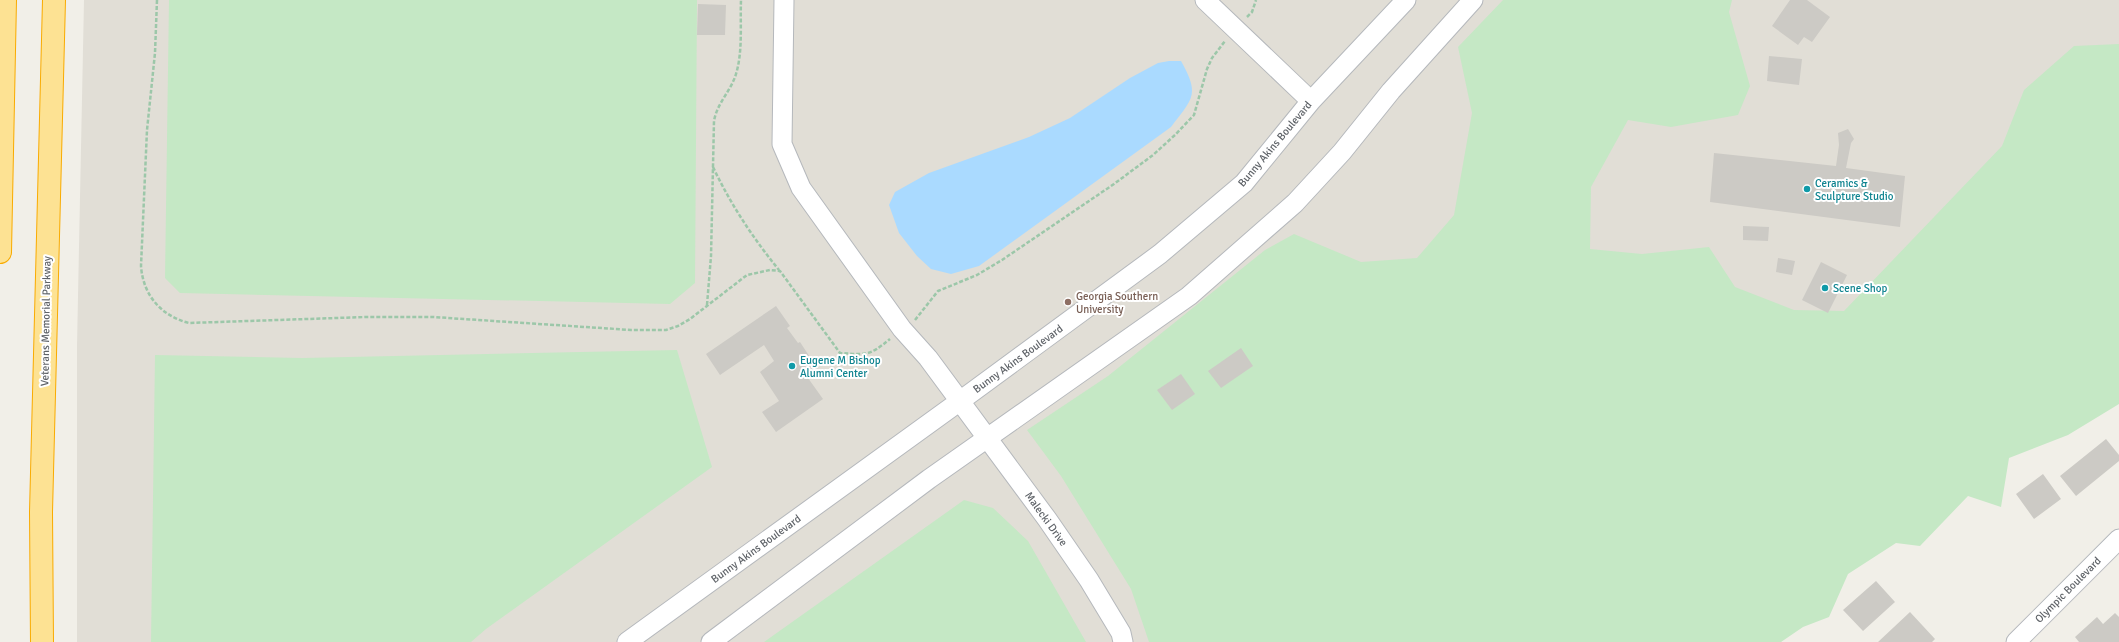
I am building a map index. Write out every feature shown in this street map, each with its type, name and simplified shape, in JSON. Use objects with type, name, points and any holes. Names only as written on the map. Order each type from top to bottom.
[{"type":"highway","points":[[0,252],[5,0]]},
{"type":"highway","name":"Veterans Memorial Parkway","points":[[42,642],[41,512],[54,0]]},
{"type":"street","name":"Malecki Drive","points":[[784,0],[782,144],[801,188],[902,329],[928,358],[988,438],[1089,580],[1121,633],[1123,642]]},
{"type":"street","points":[[1205,0],[1311,100]]},
{"type":"street","name":"Bunny Akins Boulevard","points":[[627,642],[1160,254],[1244,183],[1311,100],[1406,0]]},
{"type":"street","points":[[711,642],[929,478],[1189,296],[1295,203],[1342,152],[1391,91],[1473,0]]},
{"type":"street","name":"Olympic Boulevard","points":[[2016,642],[2119,539]]},
{"type":"path","points":[[157,0],[158,14],[147,130],[141,266],[142,277],[149,296],[165,314],[173,319],[189,324],[366,317],[433,317],[631,330],[666,330],[678,326],[747,275],[770,270],[780,271]]},
{"type":"path","points":[[707,306],[711,256],[712,165],[716,111],[731,88],[739,58],[741,0]]},
{"type":"path","points":[[712,165],[728,199],[758,244],[780,271],[840,353],[865,355],[871,353],[919,316],[938,291],[977,275],[1002,260],[1153,155],[1194,115],[1212,58],[1235,29],[1252,12],[1256,0]]},
{"type":"shaded area","name":"Georgia Southern University","points":[[84,0],[2119,0],[2119,322],[1535,642],[77,642],[77,346]]},
{"type":"green space","points":[[169,0],[697,0],[695,283],[670,304],[180,293],[165,278]]},
{"type":"green space","points":[[1503,0],[1732,0],[1729,12],[1750,86],[1738,115],[1671,127],[1628,120],[1591,187],[1590,249],[1642,254],[1709,247],[1735,287],[1794,310],[1844,311],[2002,146],[2024,90],[2074,46],[2119,44],[2119,404],[2068,435],[2009,458],[2001,507],[1968,496],[1920,546],[1896,543],[1848,574],[1829,617],[1803,627],[1781,642],[1149,642],[1131,589],[1061,476],[1027,430],[1108,376],[1265,250],[1294,234],[1361,262],[1417,258],[1454,215],[1472,113],[1458,47]]},
{"type":"green space","points":[[677,350],[712,467],[486,629],[471,642],[151,642],[155,355],[302,358]]},
{"type":"green space","points":[[964,500],[993,508],[1028,541],[1086,642],[764,642]]},
{"type":"water","points":[[1181,61],[1191,82],[1192,89],[1189,102],[1171,127],[979,266],[951,274],[931,269],[917,256],[899,233],[889,205],[895,192],[929,173],[1029,137],[1070,118],[1130,78],[1158,63]]},
{"type":"building","points":[[1790,0],[1807,0],[1830,17],[1812,42],[1804,37],[1798,45],[1772,26]]},
{"type":"building","points":[[698,4],[726,5],[725,35],[697,35]]},
{"type":"building","points":[[1769,56],[1802,59],[1799,85],[1767,81]]},
{"type":"building","name":"Ceramics & Sculpture Studio","points":[[1848,129],[1854,139],[1851,143],[1846,168],[1905,176],[1900,227],[1710,202],[1714,153],[1836,166],[1839,145],[1838,133]]},
{"type":"building","points":[[1743,226],[1769,227],[1768,241],[1743,240]]},
{"type":"building","points":[[1778,258],[1795,261],[1792,275],[1776,272]]},
{"type":"building","name":"Scene Shop","points":[[1821,262],[1847,275],[1828,313],[1802,300]]},
{"type":"building","name":"Eugene M Bishop Alumni Center","points":[[776,306],[790,326],[787,328],[798,343],[800,342],[819,371],[808,378],[823,399],[776,432],[762,412],[779,401],[760,372],[774,361],[764,345],[720,375],[706,354]]},
{"type":"building","points":[[1241,348],[1253,366],[1221,388],[1208,371]]},
{"type":"building","points":[[1181,374],[1195,394],[1172,410],[1157,390]]},
{"type":"building","points":[[2106,439],[2119,455],[2119,461],[2076,496],[2060,476]]},
{"type":"building","points":[[2043,474],[2061,499],[2034,519],[2016,494]]},
{"type":"building","points":[[1876,581],[1895,602],[1863,631],[1843,610]]},
{"type":"building","points":[[1910,612],[1935,639],[1932,642],[1878,642]]},
{"type":"building","points":[[2115,613],[2119,617],[2119,642],[2079,642],[2075,637],[2097,617],[2103,624]]},
{"type":"place","name":"Ceramics & Sculpture Studio","points":[[1807,189]]},
{"type":"place","name":"Scene Shop","points":[[1825,288]]},
{"type":"place","name":"Georgia Southern University","points":[[1068,302]]},
{"type":"place","name":"Eugene M Bishop Alumni Center","points":[[792,366]]}]
